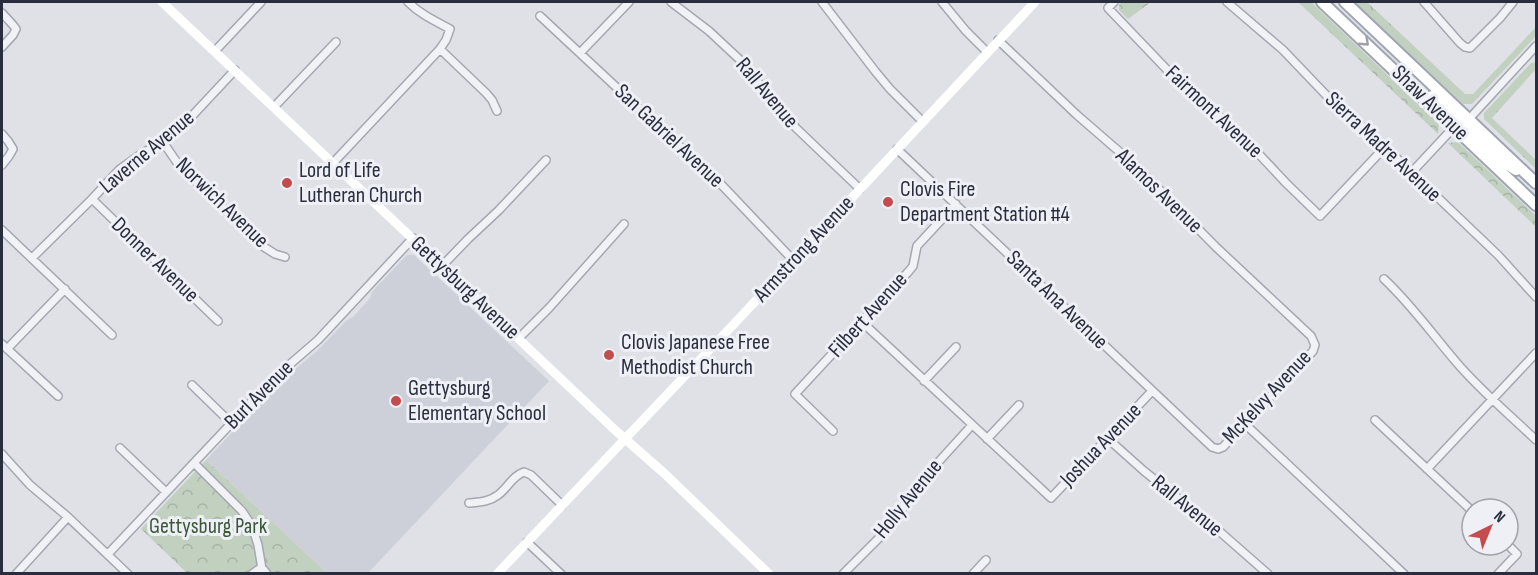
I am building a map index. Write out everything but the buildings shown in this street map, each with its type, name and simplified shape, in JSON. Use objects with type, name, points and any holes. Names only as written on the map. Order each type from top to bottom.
[{"type":"main road","name":"Shaw Avenue","points":[[1322,2],[1536,205]]},
{"type":"main road","name":"Shaw Avenue","points":[[1345,2],[1536,183]]},
{"type":"main road","points":[[1387,62],[1415,80],[1456,118],[1466,121],[1469,119]]},
{"type":"main road","points":[[1454,127],[1470,130],[1505,163],[1536,183]]},
{"type":"street","name":"Gettysburg Avenue","points":[[162,2],[769,573]]},
{"type":"street","points":[[215,51],[261,2]]},
{"type":"street","points":[[333,163],[446,40],[450,29],[408,2]]},
{"type":"street","points":[[580,53],[629,2]]},
{"type":"street","name":"Rall Avenue","points":[[671,2],[739,58],[796,128],[860,189]]},
{"type":"street","points":[[822,2],[890,89],[922,121]]},
{"type":"street","points":[[942,2],[987,52]]},
{"type":"street","name":"Armstrong Avenue","points":[[497,573],[1035,2]]},
{"type":"street","name":"Fairmont Avenue","points":[[1114,2],[1108,8],[1173,76],[1242,135],[1320,216],[1385,147]]},
{"type":"street","name":"Sierra Madre Avenue","points":[[1227,2],[1283,50],[1328,98],[1412,172],[1498,255],[1536,297]]},
{"type":"street","points":[[1424,2],[1460,43],[1470,48],[1513,2]]},
{"type":"street","points":[[2,13],[16,29],[2,47]]},
{"type":"street","name":"San Gabriel Avenue","points":[[540,16],[717,180],[793,260]]},
{"type":"street","name":"Alamos Avenue","points":[[998,40],[1077,115],[1145,174],[1216,247],[1311,336],[1315,345]]},
{"type":"street","points":[[274,107],[336,42]]},
{"type":"street","points":[[440,49],[486,93],[497,111]]},
{"type":"street","points":[[1469,119],[1535,50]]},
{"type":"street","name":"Laverne Avenue","points":[[32,258],[120,169],[178,131],[235,70]]},
{"type":"street","points":[[1412,172],[1454,127]]},
{"type":"street","points":[[2,134],[13,148],[2,165]]},
{"type":"street","name":"Norwich Avenue","points":[[163,142],[189,176],[256,239],[275,254],[285,257]]},
{"type":"street","name":"Santa Ana Avenue","points":[[897,149],[1152,391],[1212,447],[1218,449]]},
{"type":"street","points":[[442,266],[546,160]]},
{"type":"street","name":"Donner Avenue","points":[[92,199],[218,321]]},
{"type":"street","name":"Filbert Avenue","points":[[833,431],[795,394],[909,271],[917,246],[956,204]]},
{"type":"street","points":[[519,338],[624,224]]},
{"type":"street","points":[[2,230],[112,335]]},
{"type":"street","name":"Burl Avenue","points":[[108,554],[281,371],[318,340],[412,238]]},
{"type":"street","points":[[1384,279],[1401,295],[1456,362],[1536,440]]},
{"type":"street","points":[[58,396],[4,346],[65,289]]},
{"type":"street","points":[[862,322],[987,439],[1019,405]]},
{"type":"street","name":"McKelvy Avenue","points":[[1218,449],[1223,447],[1245,424],[1313,351],[1315,345]]},
{"type":"street","points":[[924,381],[956,346]]},
{"type":"street","points":[[1427,469],[1536,353]]},
{"type":"street","points":[[192,385],[231,423]]},
{"type":"street","name":"Joshua Avenue","points":[[987,439],[1051,498],[1152,391]]},
{"type":"street","points":[[1375,420],[1460,500]]},
{"type":"street","points":[[1245,424],[1404,573]]},
{"type":"street","name":"Holly Avenue","points":[[843,573],[896,520],[913,490],[972,425]]},
{"type":"street","name":"Rall Avenue","points":[[1107,438],[1268,573]]},
{"type":"street","points":[[120,448],[166,492]]},
{"type":"street","points":[[3,459],[128,573]]},
{"type":"street","points":[[194,463],[242,511],[252,526],[264,571],[256,570],[252,573]]},
{"type":"street","points":[[469,503],[484,502],[498,496],[518,474],[524,472],[531,475],[562,505]]},
{"type":"street","points":[[16,573],[68,517]]},
{"type":"street","points":[[527,542],[561,573]]},
{"type":"street","points":[[1498,573],[1514,557]]},
{"type":"street","points":[[973,573],[986,560]]},
{"type":"shaded area","name":"Gettysburg Elementary School","points":[[407,255],[414,255],[549,381],[368,573],[327,573],[206,460],[282,380],[354,316],[370,298],[372,292]]},
{"type":"green space","points":[[1122,2],[1151,2],[1128,19],[1119,10]]},
{"type":"green space","points":[[1298,2],[1311,2],[1439,124],[1438,134]]},
{"type":"green space","points":[[1354,2],[1367,2],[1465,94],[1473,94],[1536,27],[1536,36],[1472,104],[1463,104]]},
{"type":"green space","points":[[1536,62],[1536,69],[1492,118],[1536,160],[1536,169],[1484,119],[1484,113],[1531,63]]},
{"type":"green space","points":[[1458,142],[1536,216],[1536,227],[1448,143]]},
{"type":"green space","name":"Gettysburg Park","points":[[206,460],[327,573],[187,573],[141,529]]},
{"type":"place","name":"Lord of Life Lutheran Church","points":[[287,183]]},
{"type":"place","name":"Clovis Fire Department Station #4","points":[[888,202]]},
{"type":"place","name":"Clovis Japanese Free Methodist Church","points":[[609,355]]},
{"type":"place","name":"Gettysburg Elementary School","points":[[396,401]]}]
